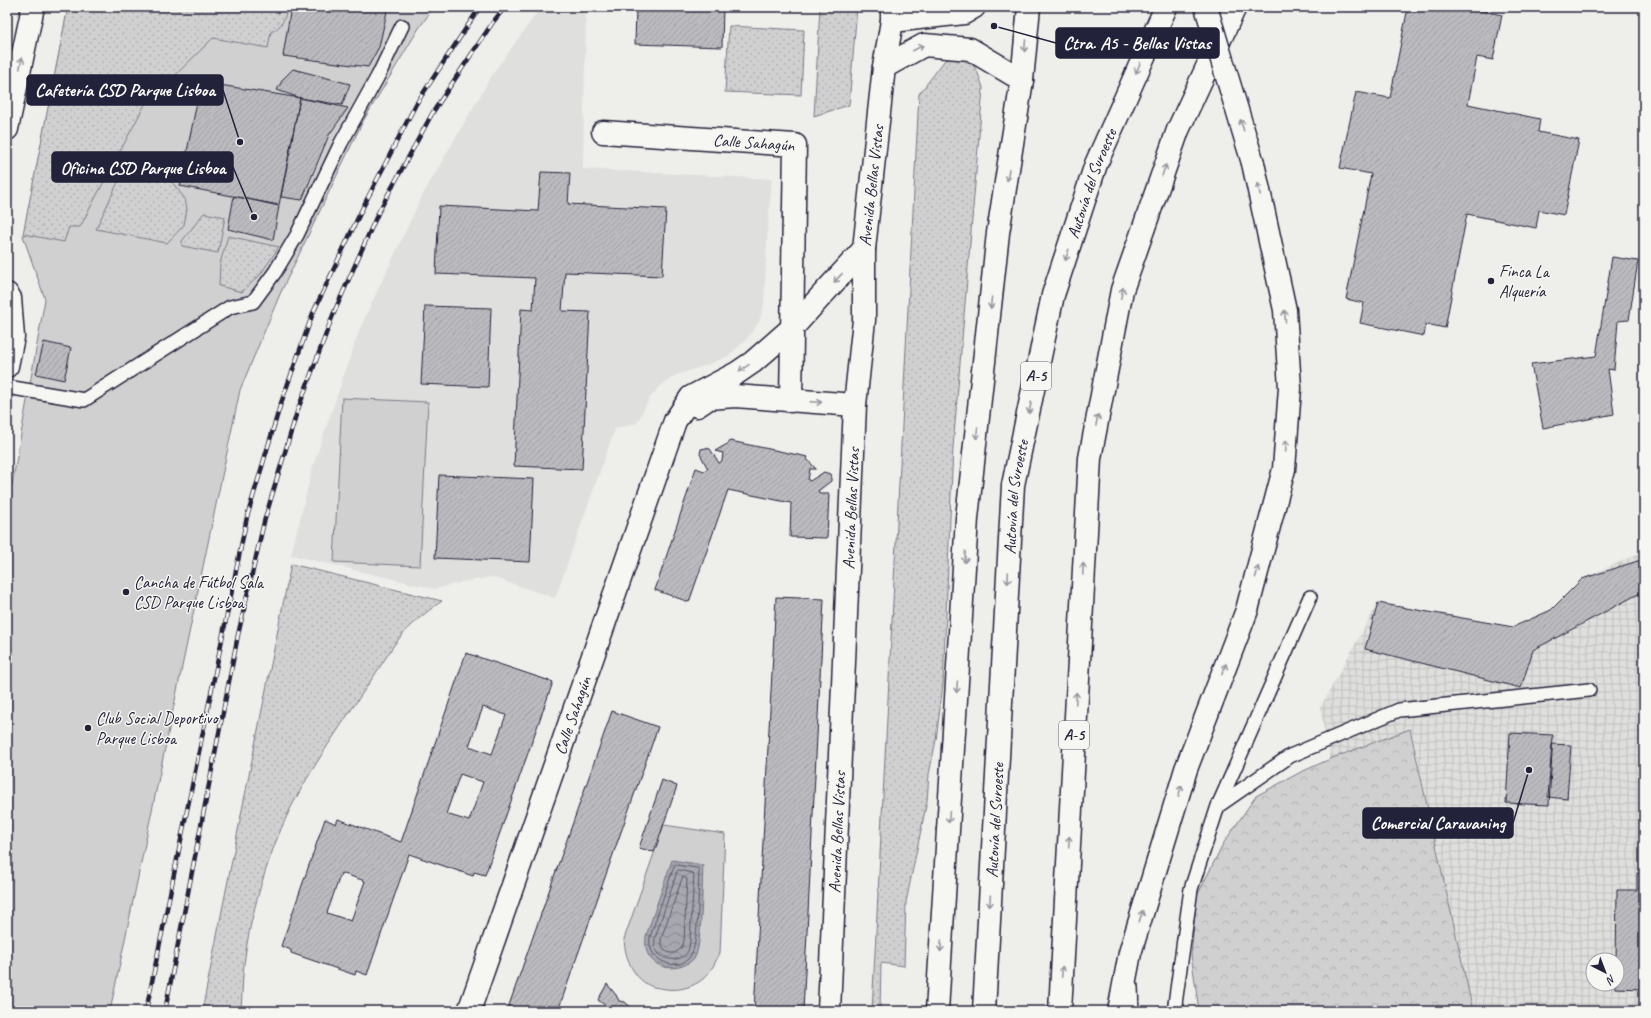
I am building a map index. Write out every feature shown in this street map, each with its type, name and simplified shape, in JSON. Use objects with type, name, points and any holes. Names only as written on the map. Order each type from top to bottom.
[{"type":"main road","points":[[7,129],[33,7]]},
{"type":"main road","points":[[892,14],[964,13],[974,7]]},
{"type":"main road","points":[[937,1011],[968,518],[998,233],[1022,80],[1029,7]]},
{"type":"main road","name":"Autovía del Suroeste","points":[[984,1011],[1013,485],[1053,295],[1096,164],[1166,7]]},
{"type":"main road","points":[[1119,1011],[1130,953],[1186,769],[1247,610],[1284,469],[1290,388],[1285,310],[1253,163],[1206,7]]},
{"type":"main road","name":"A-5","points":[[1060,1011],[1090,458],[1122,290],[1178,130],[1235,7]]},
{"type":"main road","name":"Avenida Bellas Vistas","points":[[829,1011],[855,405],[864,320],[864,249],[884,67],[892,14]]},
{"type":"main road","points":[[884,67],[924,45],[970,49],[1022,80]]},
{"type":"main road","name":"Calle Sahagún","points":[[603,132],[795,145],[793,327]]},
{"type":"main road","name":"Calle Sahagún","points":[[469,1011],[675,421],[691,397],[737,373],[753,362],[793,327],[864,249]]},
{"type":"main road","points":[[7,294],[10,298],[13,337],[7,366]]},
{"type":"main road","points":[[790,401],[793,327]]},
{"type":"main road","points":[[675,421],[709,398],[735,396],[855,405]]},
{"type":"lane","points":[[7,387],[84,400],[230,307],[253,302],[275,272],[297,234],[340,143],[378,76],[402,26]]},
{"type":"lane","points":[[1178,1011],[1175,1004],[1191,889],[1218,806],[1310,597]]},
{"type":"lane","points":[[1218,806],[1290,756],[1399,710],[1589,690]]},
{"type":"lane","points":[[1130,953],[1132,1011]]},
{"type":"shaded area","points":[[541,7],[586,7],[583,169],[772,179],[764,304],[759,322],[746,340],[728,356],[707,365],[676,375],[660,386],[649,399],[637,423],[615,429],[555,598],[492,577],[435,589],[291,555],[313,466],[360,328],[422,196],[492,75]]},
{"type":"shaded area","points":[[1644,551],[1644,1011],[1473,1011],[1411,730],[1330,759],[1320,708],[1378,603],[1513,627],[1551,610],[1582,579]]},
{"type":"green space","name":"Club Social Deportivo Parque Lisboa","points":[[68,7],[434,7],[419,28],[362,123],[280,294],[240,390],[110,1011],[7,1011],[7,490],[12,485],[45,299],[23,236]]},
{"type":"green space","points":[[68,7],[287,7],[283,22],[271,32],[268,48],[213,38],[144,106],[80,227],[69,227],[64,242],[23,234]]},
{"type":"green space","points":[[820,7],[857,7],[849,105],[814,116]]},
{"type":"green space","points":[[729,26],[804,30],[801,95],[725,92]]},
{"type":"green space","points":[[960,57],[969,61],[976,69],[983,88],[953,447],[943,684],[936,740],[929,774],[927,801],[906,902],[904,966],[881,963],[880,1011],[872,1011],[919,94],[945,60]]},
{"type":"green space","points":[[124,169],[172,182],[185,199],[187,209],[184,225],[167,243],[96,229]]},
{"type":"green space","points":[[204,213],[225,217],[218,253],[182,246],[182,241]]},
{"type":"green space","points":[[228,236],[279,247],[260,275],[242,292],[219,286],[220,263]]},
{"type":"green space","points":[[342,398],[428,402],[420,566],[334,562]]},
{"type":"green space","points":[[291,564],[442,601],[416,621],[394,645],[307,778],[286,817],[261,884],[249,932],[245,954],[241,1011],[202,1011]]},
{"type":"green space","points":[[1410,729],[1473,1011],[1199,1011],[1191,954],[1197,896],[1223,844],[1256,796],[1299,773],[1330,759]]},
{"type":"green space","points":[[664,825],[725,834],[720,953],[711,970],[703,979],[681,989],[666,989],[653,987],[646,984],[632,968],[626,954],[624,939]]},
{"type":"water","points":[[672,860],[703,865],[699,941],[695,957],[682,966],[667,968],[654,962],[649,956],[646,948],[646,936]]},
{"type":"building","points":[[291,7],[388,7],[379,47],[368,67],[283,56]]},
{"type":"building","points":[[636,7],[723,7],[722,47],[635,44]]},
{"type":"building","points":[[1408,7],[1475,7],[1474,9],[1502,15],[1493,60],[1477,57],[1468,104],[1540,119],[1538,132],[1579,140],[1564,215],[1539,210],[1536,228],[1467,214],[1445,328],[1426,324],[1424,336],[1360,323],[1364,303],[1346,299],[1371,174],[1340,168],[1356,92],[1390,98]]},
{"type":"building","points":[[293,69],[350,84],[342,105],[300,98],[277,90],[283,79]]},
{"type":"building","points":[[201,82],[300,98],[279,205],[180,186]]},
{"type":"building","points":[[300,98],[348,108],[329,135],[302,200],[281,197]]},
{"type":"building","points":[[541,172],[570,173],[568,204],[666,209],[662,276],[565,272],[562,311],[590,312],[582,469],[514,466],[521,309],[533,310],[535,278],[436,274],[439,206],[538,211]]},
{"type":"building","points":[[234,196],[279,206],[273,240],[228,229]]},
{"type":"building","points":[[1612,257],[1638,261],[1629,320],[1618,321],[1614,370],[1608,369],[1614,414],[1543,428],[1531,364],[1596,356]]},
{"type":"building","points":[[425,306],[491,308],[488,387],[421,384]]},
{"type":"building","points":[[44,342],[71,348],[64,380],[36,374]]},
{"type":"building","points":[[730,441],[808,457],[807,459],[816,469],[810,469],[808,480],[810,481],[824,472],[830,474],[831,481],[818,491],[820,494],[829,494],[827,538],[790,537],[791,503],[728,490],[689,602],[655,590],[696,468],[704,471],[708,469],[700,454],[701,449],[710,449],[719,463],[722,461],[723,453],[715,451]]},
{"type":"building","points":[[439,475],[534,479],[530,562],[435,558]]},
{"type":"building","points":[[1644,559],[1644,591],[1533,650],[1521,688],[1365,649],[1378,603],[1513,627],[1551,610],[1582,579]]},
{"type":"building","points":[[776,597],[824,599],[803,1011],[754,1011]]},
{"type":"building","points":[[466,653],[553,682],[485,875],[474,872],[473,876],[409,854],[367,975],[356,971],[355,975],[291,953],[291,950],[281,946],[325,819],[336,824],[338,819],[401,842]],"holes":[[[483,707],[506,715],[492,754],[469,746]],[[460,774],[483,782],[469,821],[446,814]],[[341,873],[365,881],[351,921],[327,913]]]},
{"type":"building","points":[[1644,701],[1644,817],[1642,817]]},
{"type":"building","points":[[612,711],[658,727],[560,1005],[560,1011],[507,1011]]},
{"type":"building","points":[[1510,733],[1553,735],[1549,805],[1506,803]]},
{"type":"building","points":[[1552,744],[1571,745],[1567,799],[1548,797]]},
{"type":"building","points":[[662,780],[677,786],[654,852],[639,848]]},
{"type":"building","points":[[1637,873],[1644,873],[1644,989],[1625,988],[1625,952],[1616,952],[1617,890],[1637,890]]},
{"type":"building","points":[[607,984],[619,1001],[625,1002],[635,1011],[606,1011],[606,1006],[598,1000]]},
{"type":"railway","points":[[146,1011],[247,517],[280,406],[313,313],[364,205],[416,104],[480,7]]},
{"type":"railway","points":[[165,1011],[238,635],[264,522],[297,412],[333,315],[378,213],[433,112],[493,22],[505,7]]},
{"type":"place","name":"Ctra. A5 - Bellas Vistas","points":[[994,26]]},
{"type":"place","name":"Cafetería CSD Parque Lisboa","points":[[240,142]]},
{"type":"place","name":"Oficina CSD Parque Lisboa","points":[[254,217]]},
{"type":"place","name":"Finca La Alquería","points":[[1491,281]]},
{"type":"place","name":"Cancha de Fútbol Sala CSD Parque Lisboa","points":[[126,592]]},
{"type":"place","name":"Club Social Deportivo Parque Lisboa","points":[[88,728]]},
{"type":"place","name":"Comercial Caravaning","points":[[1529,770]]}]
